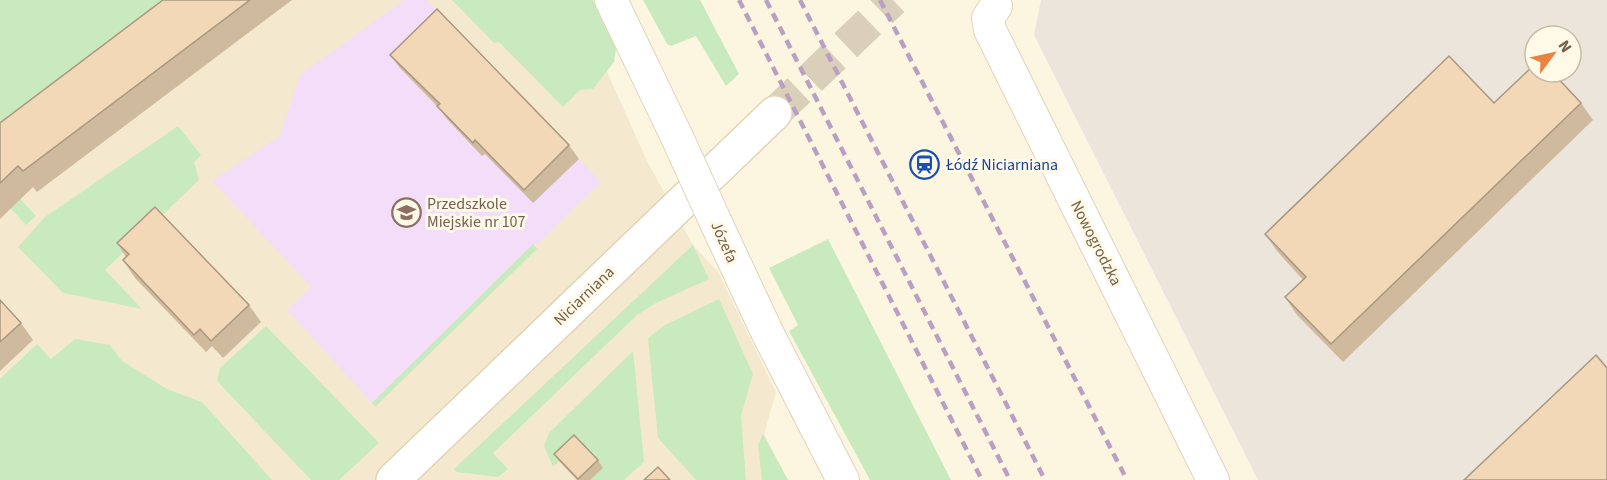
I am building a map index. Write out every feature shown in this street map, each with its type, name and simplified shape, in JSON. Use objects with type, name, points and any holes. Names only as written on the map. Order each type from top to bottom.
[{"type":"street","name":"Józefa","points":[[611,0],[772,342],[843,480]]},
{"type":"street","name":"Nowogrodzka","points":[[996,6],[988,18],[990,30],[1213,480]]},
{"type":"street","name":"Niciarniana","points":[[393,480],[775,113]]},
{"type":"shaded area","points":[[0,0],[575,0],[647,161],[693,245],[718,272],[776,392],[764,434],[788,480],[0,480]]},
{"type":"shaded area","name":"Przedszkole Miejskie nr 107","points":[[404,0],[427,0],[601,182],[538,244],[533,245],[372,403],[287,310],[311,287],[212,181],[280,136],[300,75]]},
{"type":"shaded area","points":[[1041,0],[1607,0],[1607,480],[1258,480],[1034,35]]},
{"type":"green space","points":[[0,0],[206,0],[0,164]]},
{"type":"green space","points":[[452,0],[593,0],[616,49],[614,62],[593,89],[580,90],[563,107],[499,42],[494,43]]},
{"type":"green space","points":[[643,0],[700,0],[739,74],[726,86],[696,36],[671,46],[667,44]]},
{"type":"green space","points":[[178,126],[201,155],[194,162],[199,180],[105,270],[142,309],[63,293],[18,247],[45,217]]},
{"type":"green space","points":[[0,177],[36,216],[26,225],[0,197]]},
{"type":"green space","points":[[828,239],[951,480],[870,480],[789,331],[798,325],[769,268]]},
{"type":"green space","points":[[533,244],[537,249],[375,407],[372,403]]},
{"type":"green space","points":[[693,245],[709,279],[656,303],[637,315],[493,453],[508,469],[498,477],[457,472],[454,469]]},
{"type":"green space","points":[[719,299],[753,374],[741,416],[746,480],[696,480],[658,438],[648,338],[665,325]]},
{"type":"green space","points":[[266,326],[379,443],[339,480],[311,480],[217,381],[220,368]]},
{"type":"green space","points":[[75,339],[110,345],[122,361],[167,389],[202,402],[272,480],[0,480],[0,379],[37,344],[51,359]]},
{"type":"green space","points":[[633,351],[644,462],[624,480],[590,480],[559,461],[553,467],[544,446],[549,433]]},
{"type":"green space","points":[[763,434],[788,480],[762,480],[758,445]]},
{"type":"building","points":[[163,0],[250,0],[23,171],[18,166],[0,183],[0,123]]},
{"type":"building","points":[[437,9],[569,145],[524,190],[475,140],[473,143],[437,106],[440,104],[390,55]]},
{"type":"building","points":[[1449,56],[1494,103],[1523,75],[1523,84],[1563,84],[1581,103],[1331,344],[1285,297],[1306,277],[1265,234]]},
{"type":"building","points":[[155,207],[249,305],[211,341],[200,329],[194,335],[123,260],[129,254],[117,243]]},
{"type":"building","points":[[0,300],[21,323],[0,342]]},
{"type":"building","points":[[1596,355],[1607,368],[1607,480],[1464,480]]},
{"type":"building","points":[[574,435],[598,460],[578,479],[554,454]]},
{"type":"building","points":[[658,467],[670,480],[644,480]]},
{"type":"tunnel","points":[[775,113],[893,0]]},
{"type":"railway","points":[[739,0],[982,480]]},
{"type":"railway","points":[[766,0],[1010,480]]},
{"type":"railway","points":[[800,0],[1045,480]]},
{"type":"railway","points":[[880,0],[1127,480]]},
{"type":"place","name":"Łódź Niciarniana","points":[[925,165]]},
{"type":"place","name":"Przedszkole Miejskie nr 107","points":[[406,213]]}]
